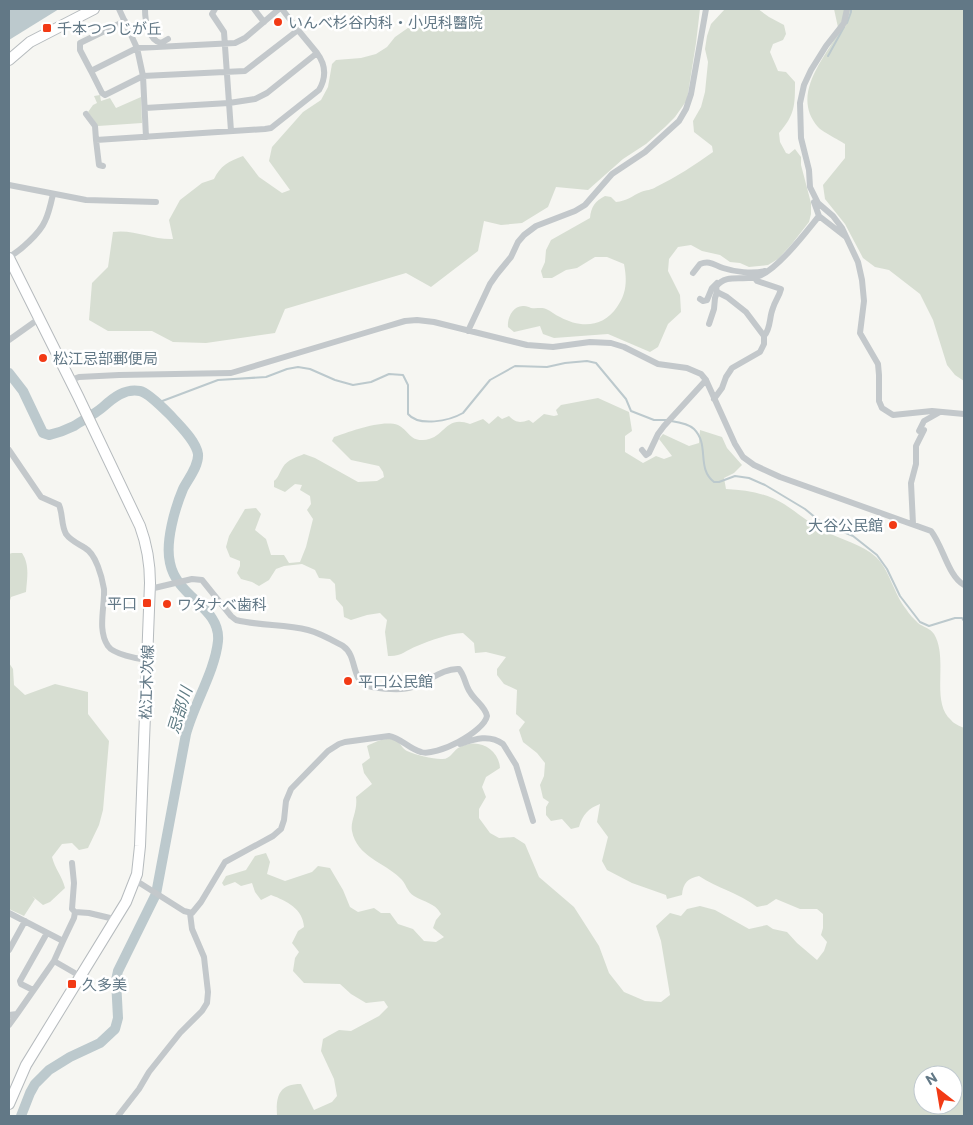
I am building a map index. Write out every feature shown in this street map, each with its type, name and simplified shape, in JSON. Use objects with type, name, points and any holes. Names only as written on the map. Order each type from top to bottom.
[{"type":"main road","points":[[9,60],[30,42],[94,9]]},
{"type":"main road","name":"松江木次線","points":[[9,258],[86,412],[143,534],[150,560],[140,851],[135,880],[126,902],[26,1065],[9,1104]]},
{"type":"street","points":[[119,9],[137,48],[143,76],[146,137]]},
{"type":"street","points":[[145,9],[148,29],[156,40],[161,43],[168,39]]},
{"type":"street","points":[[215,9],[212,14],[222,28],[225,45],[231,131]]},
{"type":"street","points":[[254,9],[264,22]]},
{"type":"street","points":[[91,71],[137,48],[225,45],[241,41],[281,9],[323,61],[324,67],[322,84],[319,90],[271,128],[96,140]]},
{"type":"street","points":[[468,331],[490,284],[511,257],[518,242],[524,235],[536,226],[575,212],[585,205],[612,174],[645,152],[683,115],[691,94],[706,9]]},
{"type":"street","points":[[847,9],[844,23],[811,70],[804,85],[800,103],[801,138],[809,170],[813,199],[820,216],[848,240]]},
{"type":"street","points":[[125,21],[80,43],[80,50],[102,94],[105,95],[143,76],[227,73],[249,70],[298,30]]},
{"type":"street","points":[[145,108],[229,103],[255,99],[261,97],[317,53]]},
{"type":"street","points":[[86,114],[95,126],[97,160],[99,165],[103,166]]},
{"type":"street","points":[[9,185],[86,200],[156,202]]},
{"type":"street","points":[[9,258],[17,253],[41,229],[45,222],[53,194]]},
{"type":"street","points":[[813,195],[818,203],[833,216],[842,228],[858,262],[864,301],[860,333],[878,364],[880,375],[879,401],[882,408],[893,415],[941,411],[964,414]]},
{"type":"street","points":[[700,299],[703,301],[707,300],[717,282],[728,278],[754,278],[770,270],[820,216]]},
{"type":"street","points":[[693,273],[700,264],[710,262],[724,268],[750,273],[770,270]]},
{"type":"street","points":[[714,399],[732,368],[762,350],[764,344],[764,336],[767,333],[773,307],[781,289],[757,281],[754,278]]},
{"type":"street","points":[[709,324],[714,309],[716,287],[722,281]]},
{"type":"street","points":[[717,292],[743,309],[764,336]]},
{"type":"street","points":[[9,340],[40,318]]},
{"type":"street","points":[[70,380],[119,375],[231,373],[275,358],[405,321],[427,321],[526,345],[542,347],[590,342],[611,343],[624,347],[658,364],[693,369],[701,374],[706,380],[735,444],[743,456],[754,465],[780,477],[931,531],[936,537],[956,578],[964,585]]},
{"type":"street","points":[[642,450],[646,455],[649,453],[658,434],[706,380]]},
{"type":"street","points":[[913,524],[911,483],[916,464],[915,450],[924,432],[923,430],[919,431],[924,420],[941,411]]},
{"type":"street","points":[[9,450],[41,497],[59,505],[63,528],[69,538],[86,548],[92,555],[104,589],[103,630],[107,646],[117,652],[147,660]]},
{"type":"street","points":[[150,589],[196,579],[202,580],[236,620],[308,630],[332,640],[349,651],[353,658],[358,678],[368,686],[400,690],[407,689],[441,673],[459,669],[464,676],[469,691],[484,708],[487,716],[480,728],[435,752],[421,752],[395,737],[389,736],[345,742],[332,747],[291,789],[286,801],[281,829],[273,836],[225,862],[198,906],[190,913]]},
{"type":"street","points":[[447,747],[480,738],[504,744],[516,765],[533,821]]},
{"type":"street","points":[[9,1026],[54,961],[74,918],[75,912],[72,909],[74,884],[72,864]]},
{"type":"street","points":[[135,880],[190,913]]},
{"type":"street","points":[[75,912],[110,918]]},
{"type":"street","points":[[9,913],[63,941]]},
{"type":"street","points":[[118,1116],[139,1089],[149,1072],[180,1033],[207,1004],[208,992],[204,957],[192,929],[190,913]]},
{"type":"street","points":[[9,950],[25,921]]},
{"type":"street","points":[[33,990],[21,984],[20,981],[47,933]]},
{"type":"street","points":[[54,961],[80,976]]},
{"type":"street","points":[[9,1015],[17,1014]]},
{"type":"shaded area","points":[[9,9],[59,9],[9,40]]},
{"type":"shaded area","points":[[484,9],[700,9],[687,100],[665,127],[646,144],[623,159],[588,190],[556,187],[548,207],[522,223],[501,225],[484,221],[478,251],[431,287],[406,273],[285,309],[275,333],[206,343],[173,342],[152,331],[108,331],[89,320],[92,283],[108,267],[113,232],[121,231],[173,239],[169,220],[180,200],[202,183],[214,179],[226,164],[243,156],[259,177],[282,193],[290,190],[269,161],[272,147],[303,112],[321,100],[328,87],[332,64],[336,60],[361,58],[376,54],[415,23],[432,22],[447,15],[472,20]]},
{"type":"shaded area","points":[[725,9],[758,9],[784,25],[786,34],[783,40],[773,44],[770,52],[778,71],[786,72],[795,82],[795,97],[791,115],[779,133],[780,142],[786,153],[789,154],[795,149],[801,157],[801,165],[811,203],[809,222],[778,259],[768,265],[749,267],[740,263],[730,262],[720,255],[702,251],[691,245],[678,247],[669,259],[668,271],[680,295],[681,312],[668,324],[658,347],[650,352],[608,334],[554,338],[543,334],[540,326],[514,332],[508,327],[509,320],[514,310],[520,306],[544,308],[568,321],[583,324],[591,324],[605,319],[617,307],[623,297],[625,286],[624,264],[607,257],[595,257],[577,268],[566,270],[552,278],[543,278],[541,271],[545,262],[546,250],[551,240],[590,218],[591,211],[596,202],[605,196],[611,197],[616,202],[653,189],[713,152],[712,146],[694,132],[693,121],[701,107],[705,92],[708,62],[705,49],[707,36],[711,24]]},
{"type":"shaded area","points":[[834,9],[964,9],[964,381],[955,375],[947,365],[933,320],[920,294],[889,270],[875,267],[863,258],[845,224],[825,199],[823,185],[845,158],[845,144],[818,127],[810,115],[807,103],[812,79],[839,32]]},
{"type":"shaded area","points":[[100,95],[101,101],[110,98],[116,108],[141,97],[142,123],[98,126],[88,112],[97,103],[94,96]]},
{"type":"shaded area","points":[[598,398],[629,412],[632,431],[625,436],[625,452],[643,463],[656,456],[664,459],[672,456],[659,439],[663,434],[689,446],[699,443],[700,430],[722,437],[727,448],[742,465],[734,473],[724,478],[726,489],[749,491],[770,497],[784,504],[809,522],[831,534],[858,545],[876,557],[881,562],[909,613],[918,623],[931,630],[934,634],[940,655],[940,691],[945,712],[955,724],[964,728],[964,1116],[277,1116],[278,1098],[287,1086],[301,1084],[314,1110],[332,1102],[337,1096],[334,1079],[321,1051],[323,1039],[339,1030],[351,1031],[379,1016],[388,1007],[384,1001],[366,1003],[351,994],[340,984],[304,983],[293,971],[295,958],[299,952],[292,943],[298,931],[304,927],[301,915],[293,906],[271,895],[261,900],[255,892],[252,883],[241,886],[235,882],[224,886],[222,883],[226,876],[246,870],[255,856],[266,853],[270,862],[267,874],[285,881],[312,872],[318,866],[330,868],[343,890],[350,907],[358,912],[374,908],[381,913],[390,913],[398,924],[413,929],[424,941],[436,942],[444,937],[433,928],[441,914],[438,910],[412,894],[394,872],[365,853],[359,847],[352,831],[356,797],[372,784],[364,773],[362,764],[370,758],[367,746],[381,740],[396,740],[407,751],[437,759],[447,758],[458,748],[467,744],[480,744],[492,750],[499,761],[500,768],[486,777],[482,787],[486,797],[479,809],[479,818],[490,833],[499,838],[514,837],[525,844],[539,877],[574,907],[599,946],[609,973],[624,992],[645,1001],[661,1002],[670,995],[661,941],[656,926],[670,913],[681,916],[687,909],[700,906],[715,910],[749,929],[767,925],[773,929],[787,932],[817,960],[824,951],[827,942],[821,935],[823,914],[817,909],[800,909],[776,899],[767,905],[757,907],[699,876],[687,882],[682,895],[667,899],[666,895],[632,883],[607,870],[602,861],[608,837],[597,822],[600,804],[586,812],[579,827],[571,829],[562,819],[551,821],[546,815],[546,807],[549,802],[543,798],[540,785],[544,776],[545,763],[537,753],[523,742],[519,730],[525,722],[516,714],[517,690],[504,684],[497,675],[497,669],[506,657],[486,652],[475,653],[474,643],[463,633],[440,638],[400,654],[388,656],[385,632],[387,620],[380,613],[351,620],[344,617],[343,607],[336,599],[335,584],[330,579],[319,578],[315,570],[302,564],[284,566],[276,569],[269,580],[259,586],[241,579],[237,573],[240,561],[230,557],[226,547],[229,536],[245,509],[256,508],[261,514],[255,530],[266,539],[271,555],[284,555],[289,563],[300,562],[313,519],[307,510],[311,504],[310,496],[300,490],[302,485],[295,484],[285,492],[274,487],[274,481],[290,461],[304,454],[315,458],[358,482],[377,481],[384,477],[379,466],[351,460],[332,441],[334,437],[366,427],[391,424],[398,425],[415,439],[423,440],[436,436],[455,422],[470,424],[483,419],[489,424],[498,416],[502,419],[509,416],[516,421],[529,420],[533,423],[544,414],[558,415],[556,410],[561,405]]},
{"type":"shaded area","points":[[22,553],[26,562],[27,577],[26,592],[11,597],[9,604],[9,554]]},
{"type":"shaded area","points":[[9,663],[13,669],[14,685],[25,695],[55,684],[88,692],[88,714],[109,741],[103,810],[99,825],[88,848],[79,850],[72,843],[62,844],[52,857],[65,888],[50,902],[43,905],[32,896],[35,899],[24,916],[9,909]]},
{"type":"waterway","points":[[847,23],[851,9]]},
{"type":"waterway","points":[[828,56],[844,27]]},
{"type":"waterway","points":[[157,403],[218,380],[266,377],[298,367],[310,369],[335,380],[353,385],[371,382],[389,374],[403,375],[408,385],[408,414],[413,418],[427,422],[442,420],[463,413],[490,380],[515,366],[547,367],[587,361],[596,363],[626,399],[631,411],[654,420],[667,420]]},
{"type":"waterway","name":"忌部川","points":[[9,373],[23,391],[43,433],[49,435],[71,427],[96,412],[120,394],[135,390],[144,392],[152,398],[187,434],[197,449],[198,459],[183,489],[174,515],[169,545],[170,563],[174,575],[181,585],[213,619],[217,629],[218,641],[209,676],[186,734],[156,894],[118,971],[116,980],[118,1018],[115,1029],[100,1043],[70,1057],[49,1070],[35,1084],[21,1116]]},
{"type":"waterway","points":[[671,421],[689,426],[699,435],[706,470],[714,482],[735,476],[749,478],[765,485],[805,509],[822,523],[853,536],[877,555],[887,569],[900,596],[920,622],[929,626],[955,618],[962,618],[964,621]]},
{"type":"place","name":"いんべ杉谷内科・小児科醫院","points":[[278,22]]},
{"type":"place","name":"千本つつじが丘","points":[[47,28]]},
{"type":"place","name":"松江忌部郵便局","points":[[43,358]]},
{"type":"place","name":"大谷公民館","points":[[893,525]]},
{"type":"place","name":"平口","points":[[147,603]]},
{"type":"place","name":"ワタナベ歯科","points":[[167,604]]},
{"type":"place","name":"平口公民館","points":[[348,681]]},
{"type":"place","name":"久多美","points":[[72,984]]}]
